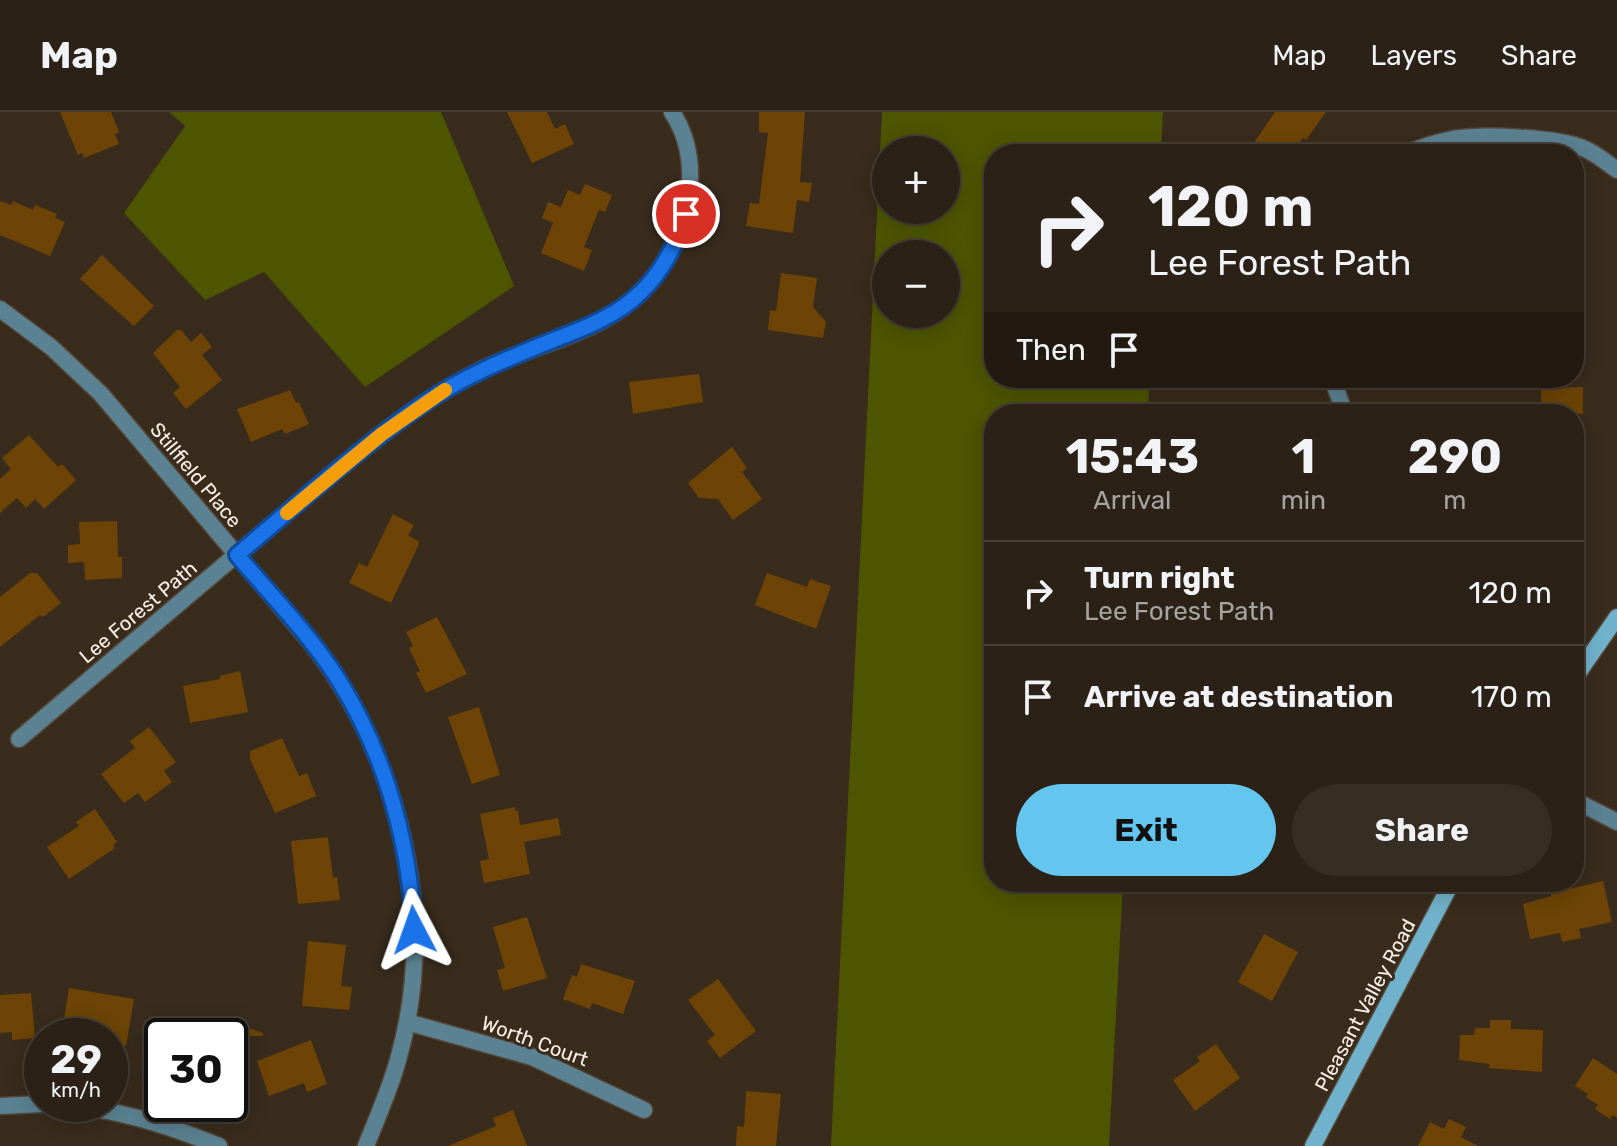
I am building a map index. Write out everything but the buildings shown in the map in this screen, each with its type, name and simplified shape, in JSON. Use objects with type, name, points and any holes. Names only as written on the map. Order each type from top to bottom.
[{"type":"main road","points":[[1584,665],[1617,617]]},
{"type":"main road","name":"Pleasant Valley Road","points":[[1313,1146],[1447,892]]},
{"type":"street","name":"Lee Forest Path","points":[[19,739],[382,434],[428,401],[487,367],[596,323],[642,291],[671,252],[686,214],[690,176],[688,150],[683,128],[672,112]]},
{"type":"street","points":[[1431,144],[1455,138],[1487,137],[1562,144]]},
{"type":"street","points":[[1584,149],[1617,170]]},
{"type":"street","name":"Stillfield Place","points":[[0,309],[51,347],[101,394],[336,677],[364,724],[385,774],[404,838],[413,900],[412,982],[407,1022],[398,1062],[366,1146]]},
{"type":"street","points":[[1584,805],[1617,822]]},
{"type":"street","name":"Worth Court","points":[[407,1022],[532,1057],[644,1110]]},
{"type":"street","points":[[0,1106],[24,1105]]},
{"type":"street","points":[[128,1114],[166,1124],[219,1146]]},
{"type":"green space","points":[[169,112],[441,112],[514,286],[365,387],[264,272],[205,300],[124,213],[185,126]]},
{"type":"green space","points":[[882,112],[1163,112],[1161,144],[984,144],[984,388],[1149,388],[1148,404],[984,404],[984,892],[1122,892],[1109,1146],[831,1146],[872,315],[872,328],[960,328],[960,240],[876,240],[876,224],[960,224],[960,136],[881,136]]},
{"type":"slow traffic","points":[[287,513],[382,434],[445,390]]},
{"type":"route","points":[[414,930],[404,838],[385,774],[364,724],[312,644],[237,555],[382,434],[428,401],[487,367],[596,323],[626,305],[652,280],[671,252],[686,214]]}]
